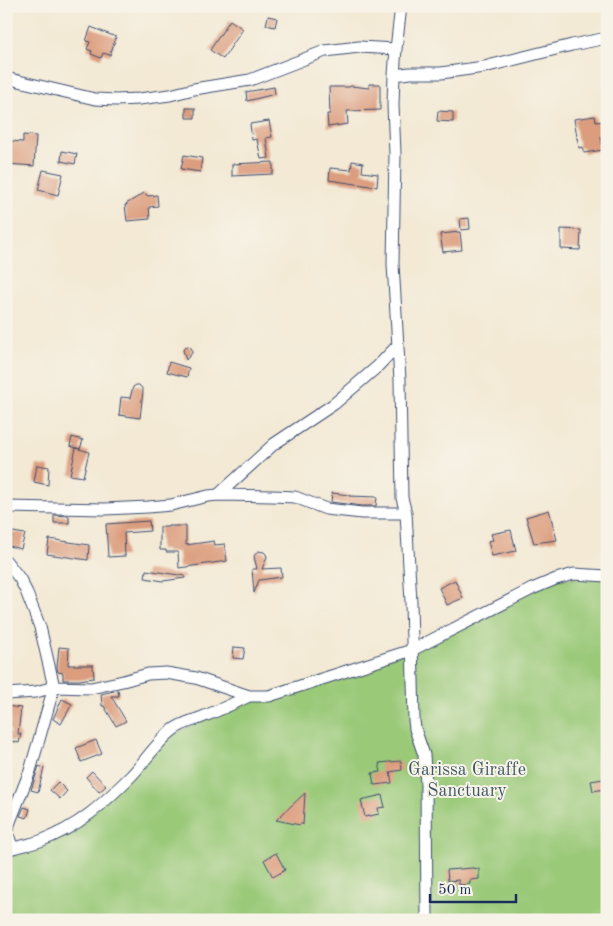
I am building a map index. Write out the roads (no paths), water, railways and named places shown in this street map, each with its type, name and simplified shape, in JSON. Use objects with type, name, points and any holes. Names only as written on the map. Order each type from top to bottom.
[{"type":"street","points":[[401,6],[394,75],[393,264],[400,380],[402,498],[406,513],[411,602],[414,720],[415,729],[424,755],[426,784],[427,920]]},
{"type":"street","points":[[394,75],[441,73],[484,67],[607,38]]},
{"type":"street","points":[[6,78],[95,99],[139,99],[250,80],[325,51],[359,47],[396,49]]},
{"type":"street","points":[[218,495],[274,444],[334,404],[377,367],[398,345]]},
{"type":"street","points":[[6,506],[105,509],[148,507],[171,505],[218,495],[295,497],[326,509],[406,513]]},
{"type":"street","points":[[6,561],[20,579],[40,627],[54,687],[30,771],[7,831],[10,849],[39,841],[62,832],[77,823],[93,812],[132,774],[173,729],[228,707],[249,696]]},
{"type":"street","points":[[6,694],[36,692],[54,687],[92,688],[148,674],[166,673],[196,678],[249,696],[269,696],[412,650],[532,589],[556,579],[574,574],[607,576]]},
{"type":"park label","name":"Garissa Giraffe Sanctuary","points":[[467,780]]}]
